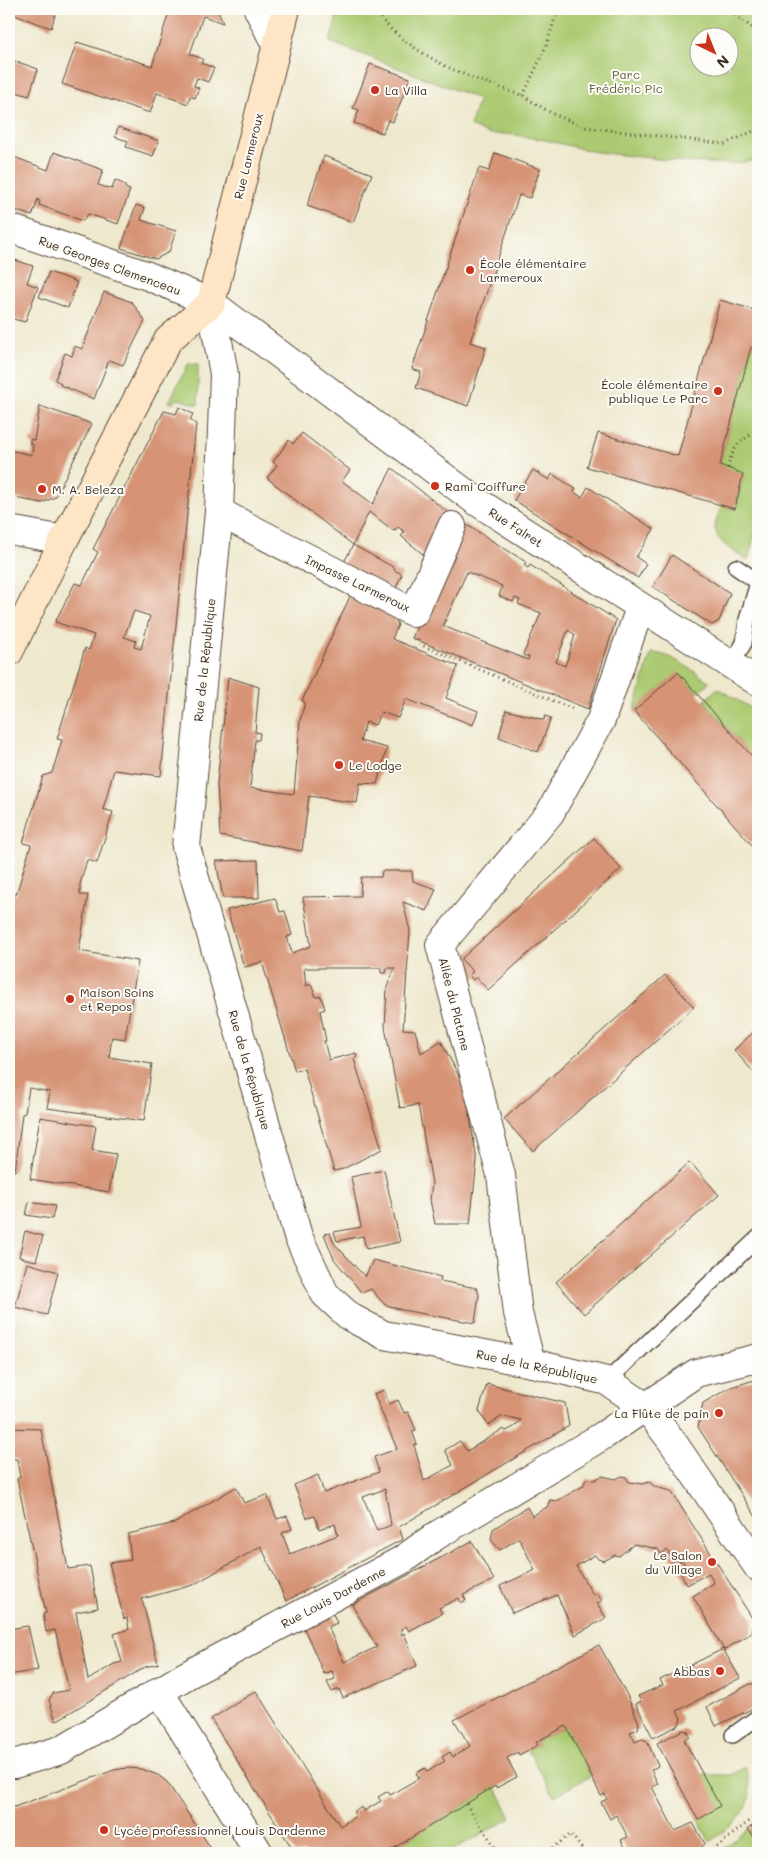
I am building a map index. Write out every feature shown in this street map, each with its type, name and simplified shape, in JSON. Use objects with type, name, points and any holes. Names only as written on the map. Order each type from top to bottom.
[{"type":"main road","name":"Rue Larmeroux","points":[[211,303],[286,9]]},
{"type":"main road","points":[[9,652],[64,540],[168,340],[211,303]]},
{"type":"street","points":[[258,9],[276,45]]},
{"type":"street","name":"Rue Georges Clemenceau","points":[[9,228],[148,276],[211,303]]},
{"type":"street","name":"Rue de la République","points":[[211,303],[224,374],[219,512],[186,846],[298,1236],[325,1294],[350,1317],[384,1335],[531,1363],[607,1381],[646,1407],[674,1444],[758,1567]]},
{"type":"street","name":"Rue Falret","points":[[211,303],[476,501],[758,682]]},
{"type":"street","name":"Impasse Larmeroux","points":[[219,512],[414,612],[452,526]]},
{"type":"street","points":[[9,530],[64,540]]},
{"type":"street","name":"Allée du Platane","points":[[531,1363],[518,1313],[500,1175],[440,945],[550,813],[601,720],[640,608]]},
{"type":"street","name":"Rue Louis Dardenne","points":[[9,1763],[14,1764],[60,1750],[159,1691],[402,1560],[434,1537],[646,1407],[696,1373],[758,1358]]},
{"type":"street","points":[[159,1691],[259,1853]]},
{"type":"lane","points":[[731,665],[744,643],[747,620],[758,582],[736,567]]},
{"type":"lane","points":[[607,1381],[758,1238]]},
{"type":"lane","points":[[733,1735],[758,1717]]},
{"type":"path","points":[[376,9],[378,16],[400,36],[425,54],[453,70],[523,96],[553,114],[585,127],[725,144],[758,129]]},
{"type":"path","points":[[523,96],[546,46],[558,9]]},
{"type":"path","points":[[727,9],[758,32]]},
{"type":"path","points":[[728,468],[731,453],[738,443],[758,432]]},
{"type":"path","points":[[414,612],[402,637],[601,720]]},
{"type":"path","points":[[466,1804],[499,1853]]},
{"type":"path","points":[[709,1853],[752,1819],[758,1810]]},
{"type":"path","points":[[538,1853],[552,1848],[571,1834],[585,1853]]},
{"type":"path","points":[[396,1847],[399,1853]]},
{"type":"green space","name":"Parc Frédéric Pic","points":[[339,9],[758,9],[758,160],[730,164],[685,162],[596,152],[509,134],[488,134],[470,126],[479,99],[330,42]]},
{"type":"green space","points":[[751,347],[758,348],[758,523],[748,560],[722,542],[718,537],[715,525],[721,505],[735,509],[743,475],[720,465]]},
{"type":"green space","points":[[188,364],[198,364],[198,405],[178,399],[173,403],[169,402]]},
{"type":"green space","points":[[651,653],[674,659],[710,682],[697,693],[678,673],[634,711]]},
{"type":"green space","points":[[718,688],[757,712],[758,755],[754,759],[704,701]]},
{"type":"green space","points":[[566,1726],[591,1776],[554,1796],[528,1750],[538,1745],[536,1742]]},
{"type":"green space","points":[[745,1767],[750,1793],[748,1803],[738,1819],[710,1842],[698,1820],[703,1775],[732,1775]]},
{"type":"green space","points":[[495,1786],[511,1818],[447,1853],[386,1853]]},
{"type":"green space","points":[[748,1829],[758,1842],[758,1853],[718,1853]]},
{"type":"building","points":[[9,9],[57,9],[51,28],[9,13]]},
{"type":"building","points":[[170,9],[217,9],[223,23],[203,16],[190,54],[203,59],[201,63],[214,68],[208,82],[197,78],[194,86],[199,88],[195,98],[190,96],[188,104],[157,93],[150,113],[62,84],[77,42],[152,66]]},
{"type":"building","points":[[9,59],[38,69],[29,96],[9,90]]},
{"type":"building","points":[[370,64],[410,78],[393,122],[388,120],[383,133],[354,123],[359,110],[353,108]]},
{"type":"building","points":[[118,127],[159,141],[153,156],[126,147],[128,141],[115,137]]},
{"type":"building","points":[[54,152],[103,170],[98,185],[112,189],[115,180],[130,190],[118,224],[88,214],[83,221],[39,205],[40,201],[38,199],[32,216],[9,208],[9,155],[48,170]]},
{"type":"building","name":"École élémentaire Larmeroux","points":[[495,153],[540,169],[530,198],[519,195],[470,342],[486,347],[468,406],[416,388],[421,372],[412,369],[479,168],[489,171]]},
{"type":"building","points":[[324,156],[372,174],[353,222],[307,206]]},
{"type":"building","points":[[136,205],[145,208],[141,220],[176,231],[169,252],[156,259],[121,248]]},
{"type":"building","points":[[9,258],[33,266],[27,283],[38,287],[25,322],[9,318],[9,292],[13,290],[9,288]]},
{"type":"building","points":[[49,272],[77,282],[68,308],[39,297]]},
{"type":"building","points":[[104,292],[132,302],[145,321],[123,365],[109,360],[94,399],[60,385],[61,383],[55,380],[65,353],[72,356],[75,346],[82,349]]},
{"type":"building","name":"École élémentaire publique Le Parc","points":[[720,300],[758,311],[758,348],[751,347],[720,465],[743,474],[735,509],[587,467],[598,433],[678,456]]},
{"type":"building","points":[[40,406],[92,424],[55,497],[42,503],[9,497],[9,450],[32,455],[33,445],[30,443],[30,439],[34,440]]},
{"type":"building","points":[[179,407],[193,414],[190,420],[196,424],[161,776],[114,770],[103,809],[113,812],[97,863],[87,860],[80,884],[80,895],[88,895],[79,951],[138,961],[125,1039],[112,1037],[109,1057],[152,1064],[144,1121],[47,1108],[50,1092],[29,1088],[25,1113],[22,1114],[15,1171],[9,1170],[9,895],[16,895],[31,845],[23,843],[43,776],[52,773],[62,740],[57,739],[85,648],[89,650],[94,635],[55,622],[75,583],[82,585],[98,552],[93,549],[164,411],[176,414]],"holes":[[[134,611],[150,616],[141,649],[134,647],[136,641],[124,637]]]},
{"type":"building","points":[[302,433],[350,470],[342,481],[373,504],[392,468],[450,514],[426,564],[421,560],[424,555],[401,536],[405,532],[398,527],[394,531],[369,512],[353,545],[267,478],[277,465],[273,462],[289,440],[293,444]]},
{"type":"building","points":[[533,470],[549,480],[552,474],[576,489],[574,492],[582,497],[588,487],[654,529],[636,557],[646,564],[638,578],[514,500]]},
{"type":"building","points":[[464,523],[526,562],[524,565],[528,568],[530,565],[616,620],[588,709],[412,638]],"holes":[[[467,572],[502,586],[499,596],[513,602],[515,598],[520,600],[518,604],[541,613],[523,655],[529,657],[528,660],[443,626]],[[568,630],[575,635],[565,666],[556,662]]]},
{"type":"building","points":[[353,545],[395,568],[394,570],[402,574],[395,590],[342,566]]},
{"type":"building","points":[[672,555],[730,593],[719,621],[712,625],[653,587]]},
{"type":"building","points":[[352,592],[393,613],[398,625],[392,639],[458,666],[446,698],[478,711],[473,725],[406,699],[398,718],[381,712],[375,725],[366,722],[360,741],[387,748],[377,784],[360,783],[357,803],[309,796],[302,851],[220,836],[217,784],[228,677],[259,687],[255,732],[260,733],[259,740],[255,740],[250,788],[294,794],[300,721],[305,702],[302,701]]},
{"type":"building","points":[[678,672],[758,763],[758,852],[634,711]]},
{"type":"building","points":[[506,710],[544,720],[545,716],[551,718],[538,752],[499,737]]},
{"type":"building","points":[[594,838],[621,869],[488,990],[476,977],[473,980],[469,975],[473,972],[461,959]]},
{"type":"building","points":[[258,860],[259,898],[223,898],[216,861]]},
{"type":"building","points":[[382,871],[412,871],[413,881],[436,889],[427,911],[403,902],[410,931],[403,1029],[415,1030],[421,1053],[441,1041],[465,1088],[477,1161],[470,1224],[435,1224],[430,1200],[432,1183],[418,1105],[400,1108],[385,1027],[387,987],[395,968],[387,968],[386,973],[381,973],[381,968],[304,968],[306,986],[311,984],[316,997],[321,996],[325,1009],[320,1011],[329,1060],[356,1053],[357,1057],[354,1059],[382,1149],[343,1169],[334,1171],[304,1069],[295,1071],[262,962],[244,967],[227,910],[275,898],[280,912],[285,911],[292,935],[287,937],[292,953],[311,946],[303,897],[360,896],[361,877],[381,877]]},
{"type":"building","points":[[665,975],[694,1007],[533,1151],[504,1119]]},
{"type":"building","points":[[758,1028],[758,1077],[734,1050]]},
{"type":"building","points":[[40,1117],[96,1126],[92,1150],[116,1154],[109,1192],[30,1179]]},
{"type":"building","points":[[690,1162],[719,1195],[584,1314],[556,1282]]},
{"type":"building","points":[[384,1170],[400,1242],[366,1249],[363,1236],[337,1241],[334,1232],[361,1227],[351,1177]]},
{"type":"building","points":[[29,1202],[55,1206],[52,1219],[26,1215]]},
{"type":"building","points":[[25,1231],[43,1236],[36,1261],[19,1257]]},
{"type":"building","points":[[330,1233],[334,1243],[365,1277],[373,1260],[441,1277],[440,1281],[477,1288],[479,1295],[475,1323],[402,1310],[384,1304],[371,1289],[362,1293],[334,1259],[324,1234]]},
{"type":"building","points":[[27,1263],[58,1272],[47,1315],[15,1307]]},
{"type":"building","points":[[758,1379],[758,1520],[698,1427],[703,1403],[731,1387]]},
{"type":"building","points":[[487,1384],[565,1403],[569,1426],[399,1527],[403,1539],[286,1601],[261,1546],[193,1585],[142,1599],[158,1664],[145,1667],[56,1721],[49,1700],[53,1693],[69,1690],[55,1630],[46,1632],[43,1614],[46,1613],[17,1479],[20,1477],[17,1459],[9,1459],[9,1428],[41,1429],[68,1569],[90,1566],[98,1608],[76,1612],[88,1680],[114,1664],[122,1662],[114,1634],[129,1629],[127,1618],[124,1619],[109,1563],[131,1560],[128,1534],[175,1523],[236,1487],[244,1503],[267,1495],[277,1519],[287,1516],[292,1529],[282,1533],[290,1554],[338,1535],[335,1524],[319,1529],[315,1516],[307,1518],[294,1485],[318,1475],[324,1493],[379,1472],[374,1457],[397,1449],[374,1394],[384,1390],[389,1404],[398,1400],[404,1413],[408,1412],[416,1430],[412,1431],[417,1444],[414,1445],[424,1481],[453,1465],[445,1450],[460,1441],[467,1451],[503,1429],[506,1431],[514,1427],[521,1420],[503,1416],[488,1425],[479,1411]],"holes":[[[385,1489],[391,1525],[377,1531],[363,1497]]]},
{"type":"building","points":[[602,1476],[616,1479],[622,1476],[626,1477],[629,1482],[642,1484],[649,1482],[655,1487],[671,1491],[754,1621],[750,1634],[724,1650],[693,1596],[714,1583],[709,1573],[687,1585],[679,1570],[685,1566],[682,1560],[675,1564],[667,1550],[661,1554],[658,1549],[634,1544],[619,1556],[615,1555],[604,1561],[598,1559],[595,1555],[576,1566],[593,1595],[597,1594],[602,1601],[597,1603],[606,1618],[575,1635],[557,1595],[512,1613],[500,1586],[535,1570],[519,1538],[500,1550],[491,1540],[493,1529],[527,1507],[532,1516],[547,1507],[550,1500],[557,1501],[583,1486],[586,1479],[594,1480]]},
{"type":"building","points":[[472,1541],[494,1580],[463,1595],[466,1600],[461,1603],[459,1598],[439,1608],[442,1613],[409,1631],[406,1626],[401,1629],[401,1635],[404,1633],[417,1666],[343,1698],[339,1689],[332,1692],[327,1682],[335,1679],[332,1671],[324,1674],[304,1628],[333,1614],[337,1623],[328,1627],[344,1662],[377,1647],[352,1605]]},
{"type":"building","points":[[28,1626],[38,1670],[9,1675],[9,1629]]},
{"type":"building","points":[[599,1645],[627,1695],[639,1723],[638,1729],[630,1732],[635,1742],[642,1739],[647,1741],[658,1766],[651,1770],[658,1784],[652,1787],[675,1831],[693,1823],[705,1844],[694,1853],[628,1853],[621,1840],[628,1837],[616,1815],[610,1819],[601,1802],[607,1799],[605,1794],[601,1796],[566,1726],[536,1742],[538,1745],[519,1755],[518,1752],[507,1758],[517,1777],[496,1788],[495,1786],[386,1853],[295,1853],[211,1719],[256,1691],[340,1826],[356,1816],[353,1812],[362,1807],[364,1811],[381,1801],[378,1797],[388,1791],[390,1795],[419,1778],[416,1773],[425,1768],[427,1772],[445,1761],[442,1757],[450,1752],[453,1757],[470,1746],[454,1720]]},
{"type":"building","points":[[723,1649],[740,1678],[677,1711],[681,1718],[679,1725],[653,1738],[636,1704],[641,1701],[638,1696],[663,1685],[660,1680]]},
{"type":"building","points":[[750,1684],[757,1684],[758,1686],[758,1706],[716,1726],[707,1707]]},
{"type":"building","points":[[683,1730],[688,1732],[690,1737],[684,1740],[720,1806],[698,1820],[657,1743]]},
{"type":"building","name":"Lycée professionnel Louis Dardenne","points":[[127,1768],[141,1769],[158,1775],[167,1782],[214,1853],[131,1853],[130,1851],[124,1853],[9,1853],[9,1809],[114,1770]]},
{"type":"building","points":[[758,1822],[758,1842],[748,1829]]},
{"type":"place","name":"La Villa","points":[[375,90]]},
{"type":"place","name":"École élémentaire Larmeroux","points":[[470,270]]},
{"type":"place","name":"École élémentaire publique Le Parc","points":[[718,391]]},
{"type":"place","name":"Rami Coiffure","points":[[435,486]]},
{"type":"place","name":"M. A. Beleza","points":[[42,489]]},
{"type":"place","name":"Le Lodge","points":[[339,765]]},
{"type":"place","name":"Maison Soins et Repos","points":[[70,999]]},
{"type":"place","name":"La Flûte de pain","points":[[719,1413]]},
{"type":"place","name":"Le Salon du Village","points":[[712,1562]]},
{"type":"place","name":"Abbas","points":[[720,1671]]},
{"type":"place","name":"Lycée professionnel Louis Dardenne","points":[[104,1830]]}]
